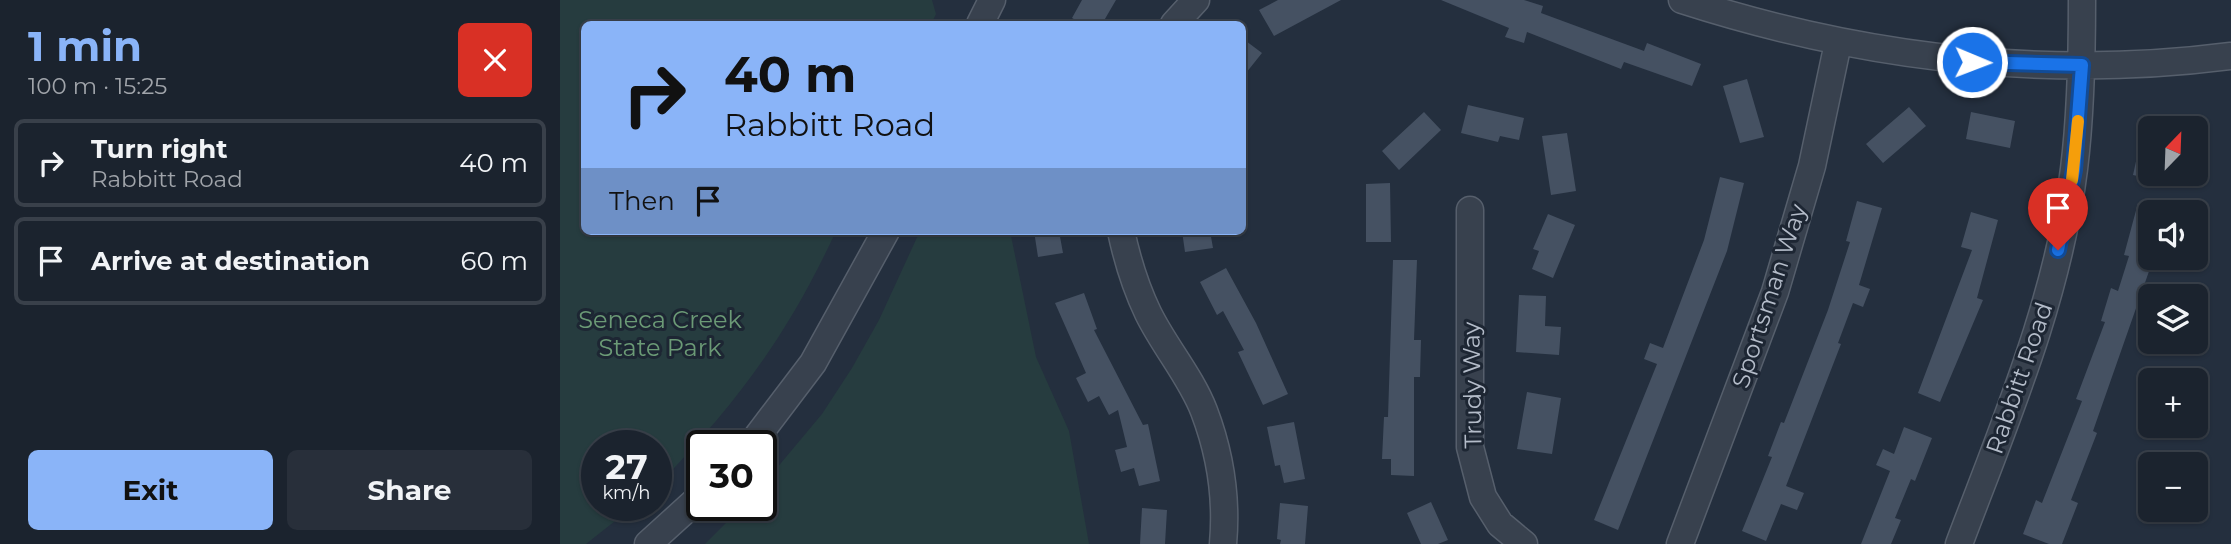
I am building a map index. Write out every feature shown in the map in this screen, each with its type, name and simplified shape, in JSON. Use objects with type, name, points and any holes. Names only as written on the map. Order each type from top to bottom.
[{"type":"street","points":[[982,21],[992,0]]},
{"type":"street","points":[[1177,21],[1196,0]]},
{"type":"street","points":[[1682,0],[1763,26],[1838,43],[1972,62],[2082,65],[2231,56]]},
{"type":"street","name":"Rabbitt Road","points":[[1959,544],[2027,363],[2053,276],[2074,170],[2082,65],[2082,0]]},
{"type":"street","name":"Sportsman Way","points":[[1680,544],[1775,292],[1812,166],[1838,43]]},
{"type":"street","name":"Trudy Way","points":[[1470,209],[1470,447],[1483,498],[1500,524],[1524,544]]},
{"type":"street","points":[[762,430],[813,363],[884,235]]},
{"type":"street","points":[[1122,235],[1130,270],[1148,314],[1204,410],[1221,472],[1225,523],[1223,544]]},
{"type":"street","points":[[648,544],[686,510]]},
{"type":"green space","name":"Seneca Creek State Park","points":[[560,0],[932,0],[936,14],[932,21],[581,21],[581,235],[834,235],[781,334],[708,430],[686,430],[686,455],[672,470],[672,430],[581,430],[581,521],[615,521],[586,544],[560,544]]},
{"type":"green space","points":[[918,235],[1011,235],[1036,357],[1069,431],[1089,544],[705,544],[728,521],[777,521],[777,468],[822,414],[879,320]]},
{"type":"building","points":[[1082,0],[1116,0],[1104,21],[1078,21],[1072,18]]},
{"type":"building","points":[[1278,0],[1341,0],[1274,36],[1259,10]]},
{"type":"building","points":[[1441,0],[1524,0],[1543,6],[1541,13],[1644,51],[1647,43],[1701,64],[1692,86],[1624,62],[1621,69],[1527,32],[1524,43],[1505,37],[1509,28]]},
{"type":"building","points":[[1246,41],[1262,53],[1246,73]]},
{"type":"building","points":[[1747,79],[1764,137],[1740,143],[1723,86]]},
{"type":"building","points":[[1468,105],[1524,118],[1519,140],[1500,136],[1498,142],[1461,133]]},
{"type":"building","points":[[1909,107],[1926,126],[1883,163],[1866,144]]},
{"type":"building","points":[[1424,112],[1441,130],[1399,170],[1382,151]]},
{"type":"building","points":[[1971,112],[2015,121],[2010,148],[1966,139]]},
{"type":"building","points":[[1567,133],[1576,191],[1551,195],[1542,136]]},
{"type":"building","points":[[2138,152],[2138,176],[2133,175]]},
{"type":"building","points":[[1720,177],[1744,183],[1727,251],[1618,530],[1594,520],[1657,364],[1644,359],[1650,343],[1663,348],[1704,240]]},
{"type":"building","points":[[1390,183],[1391,242],[1366,242],[1366,184]]},
{"type":"building","points":[[1857,201],[1882,208],[1859,285],[1870,289],[1863,307],[1853,303],[1838,343],[1841,344],[1786,486],[1804,493],[1797,510],[1781,504],[1766,541],[1742,531],[1772,457],[1768,456],[1781,422],[1784,423],[1828,310],[1850,242],[1846,241]]},
{"type":"building","points":[[2138,203],[2138,270],[2149,270],[2145,284],[2138,284],[2138,303],[2093,431],[2097,433],[2071,500],[2078,503],[2062,544],[2049,544],[2023,534],[2036,500],[2042,503],[2082,401],[2076,399],[2105,322],[2101,321],[2111,288],[2118,291],[2129,256],[2124,255]]},
{"type":"building","points":[[1971,212],[1998,220],[1977,298],[1983,300],[1940,402],[1918,393],[1972,250],[1961,247]]},
{"type":"building","points":[[1548,214],[1575,225],[1553,278],[1532,269],[1539,251],[1533,249]]},
{"type":"building","points":[[1035,235],[1060,235],[1063,253],[1038,257]]},
{"type":"building","points":[[1183,235],[1211,235],[1213,248],[1185,252]]},
{"type":"building","points":[[1393,260],[1417,260],[1414,340],[1421,340],[1420,377],[1414,377],[1414,476],[1391,475],[1391,459],[1382,459],[1384,417],[1388,417]]},
{"type":"building","points":[[1226,268],[1256,323],[1288,394],[1263,405],[1238,352],[1244,350],[1223,311],[1217,315],[1200,282]]},
{"type":"building","points":[[1084,293],[1097,329],[1094,330],[1143,425],[1148,424],[1160,481],[1139,486],[1134,468],[1121,472],[1115,450],[1127,447],[1118,410],[1109,415],[1099,396],[1088,402],[1076,378],[1086,373],[1055,303]]},
{"type":"building","points":[[1519,295],[1546,296],[1545,326],[1561,327],[1559,355],[1516,352]]},
{"type":"building","points":[[1527,392],[1561,398],[1552,454],[1517,449]]},
{"type":"building","points":[[1294,422],[1305,479],[1284,483],[1280,465],[1275,466],[1267,427]]},
{"type":"building","points":[[1904,427],[1932,438],[1915,481],[1911,479],[1895,518],[1901,520],[1891,544],[1861,544],[1890,471],[1876,465],[1883,449],[1894,454]]},
{"type":"building","points":[[1431,502],[1448,540],[1438,544],[1421,544],[1407,513]]},
{"type":"building","points":[[1280,503],[1308,506],[1305,544],[1280,544],[1281,540],[1277,539]]},
{"type":"building","points":[[1142,508],[1167,510],[1165,544],[1140,544]]},
{"type":"slow traffic","points":[[2072,180],[2078,121]]},
{"type":"route","points":[[1972,62],[2082,65],[2074,170],[2058,250]]}]
